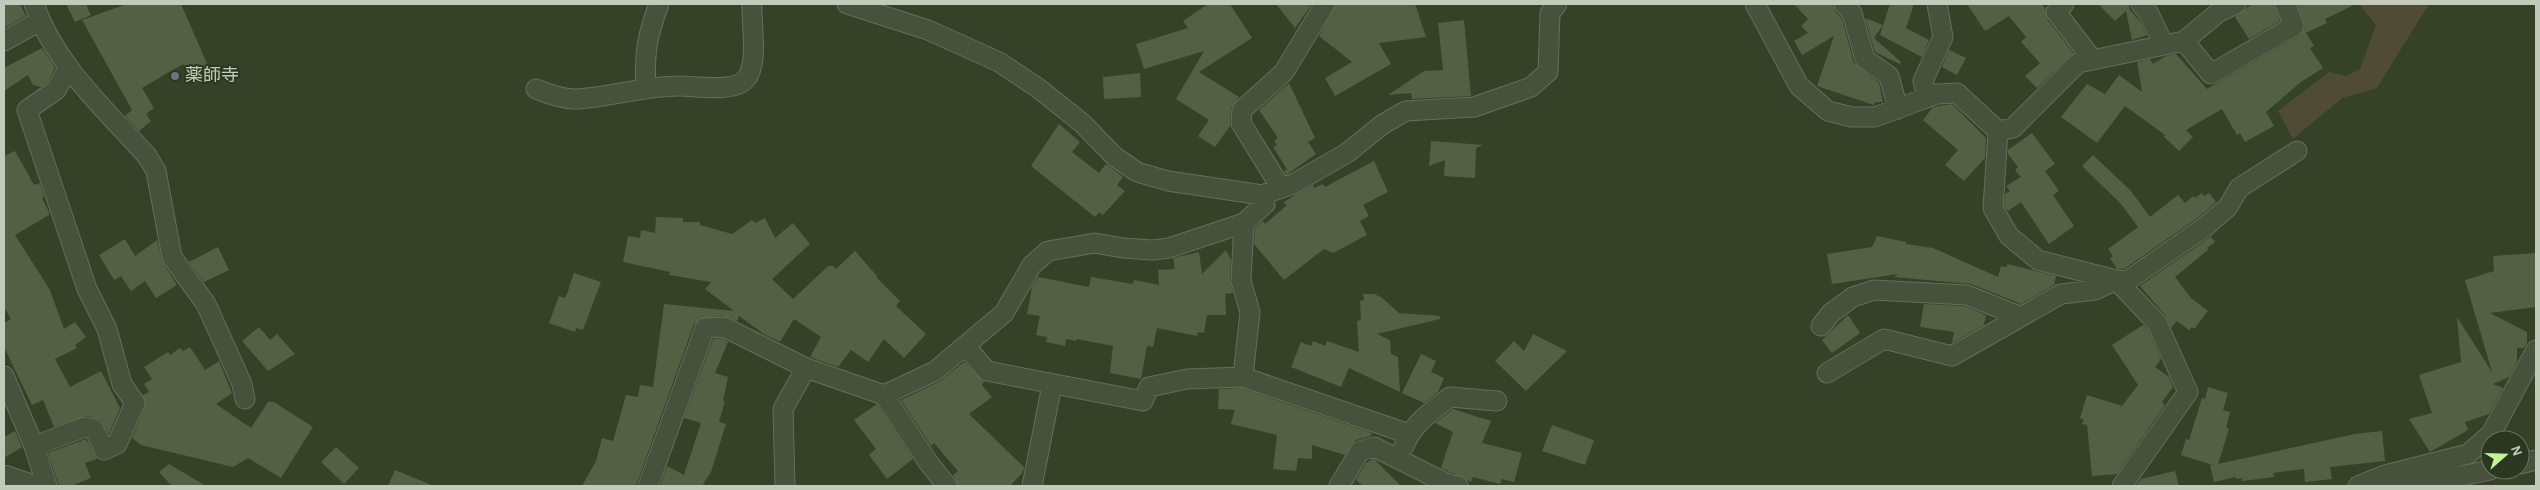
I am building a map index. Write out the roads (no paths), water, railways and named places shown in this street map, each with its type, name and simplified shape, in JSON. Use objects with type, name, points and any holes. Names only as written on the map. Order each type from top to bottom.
[{"type":"street","points":[[646,88],[644,56],[650,28],[659,4]]},
{"type":"street","points":[[536,89],[553,96],[576,99],[646,88],[677,86],[733,88],[746,79],[753,63],[752,4]]},
{"type":"street","points":[[847,4],[928,30],[998,62],[1038,88],[1082,124],[1115,157],[1137,172],[1168,181],[1262,195],[1281,188],[1347,153],[1383,124],[1406,111],[1474,107],[1531,87],[1548,72],[1550,13],[1557,4]]},
{"type":"street","points":[[1281,188],[1241,122],[1242,110],[1284,72],[1325,4]]},
{"type":"street","points":[[1755,4],[1799,86],[1828,111],[1852,117],[1875,117],[1937,94],[1957,93],[1998,131]]},
{"type":"street","points":[[1844,4],[1852,13],[1865,59],[1889,76],[1898,109]]},
{"type":"street","points":[[1927,98],[1923,81],[1943,38],[1937,4]]},
{"type":"street","points":[[2064,4],[2056,12],[2092,59]]},
{"type":"street","points":[[2141,4],[2149,14],[2164,45]]},
{"type":"street","points":[[1998,131],[2013,128],[2078,63],[2184,41],[2219,12],[2236,4]]},
{"type":"street","points":[[2184,41],[2211,74],[2294,26],[2285,4]]},
{"type":"street","points":[[4,41],[37,12],[68,69],[147,156],[156,171],[172,257],[206,304],[242,384],[244,399]]},
{"type":"street","points":[[34,446],[84,427],[94,429],[104,450],[117,444],[135,403],[122,384],[107,329],[87,289],[27,110],[56,90],[68,69]]},
{"type":"street","points":[[1998,131],[1993,208],[2009,236],[2038,260],[2116,280],[2127,281],[2206,226],[2228,207],[2239,188],[2297,150]]},
{"type":"street","points":[[884,395],[935,371],[1004,313],[1032,265],[1048,250],[1095,243],[1123,248],[1152,250],[1169,248],[1244,223],[1266,204],[1262,195]]},
{"type":"street","points":[[1243,377],[1250,312],[1241,282],[1244,223]]},
{"type":"street","points":[[1827,373],[1884,339],[1952,356],[2019,316],[2062,294],[2095,290],[2116,280]]},
{"type":"street","points":[[2116,280],[2157,323],[2188,392],[2122,486]]},
{"type":"street","points":[[1821,326],[1831,313],[1853,297],[1874,290],[1967,295],[2019,316]]},
{"type":"street","points":[[648,486],[705,328],[724,327],[806,368],[884,395],[928,462],[947,486]]},
{"type":"street","points":[[965,346],[987,371],[1143,401],[1148,387],[1187,379],[1243,377],[1409,434]]},
{"type":"street","points":[[2362,486],[2468,454],[2491,434],[2536,350]]},
{"type":"street","points":[[785,486],[783,409],[806,368]]},
{"type":"street","points":[[4,376],[34,446],[44,486],[4,475]]},
{"type":"street","points":[[1032,486],[1052,385]]},
{"type":"street","points":[[1399,459],[1409,434],[1418,423],[1450,397],[1497,401]]},
{"type":"street","points":[[1339,486],[1360,451],[1374,446],[1450,485],[1458,486]]},
{"type":"street","points":[[2358,486],[2385,480],[2461,476],[2480,472]]},
{"type":"place","name":"薬師寺","points":[[175,76]]}]
